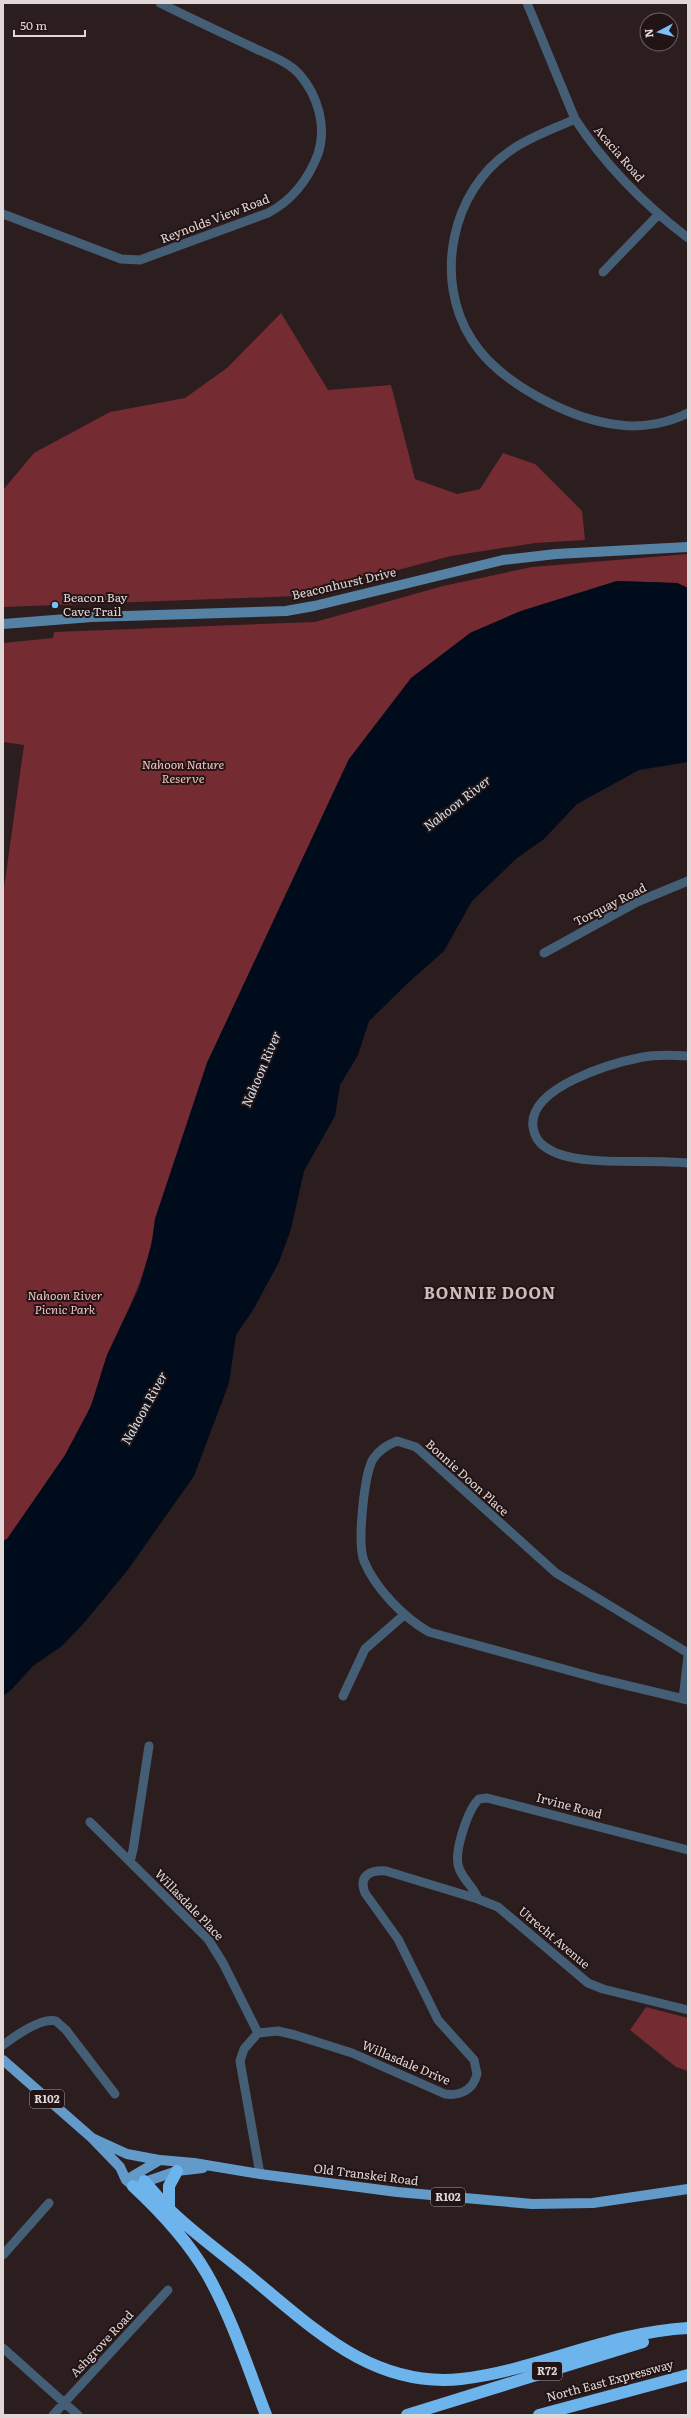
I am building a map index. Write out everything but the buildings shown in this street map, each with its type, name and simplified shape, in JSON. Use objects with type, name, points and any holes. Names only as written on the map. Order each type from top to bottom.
[{"type":"highway","points":[[170,2210],[169,2186],[177,2171]]},
{"type":"highway","points":[[135,2180],[330,2342],[370,2364],[396,2373],[433,2379],[461,2379],[503,2370],[624,2338],[671,2329],[688,2328]]},
{"type":"highway","points":[[135,2180],[182,2238],[208,2275],[229,2321],[266,2415]]},
{"type":"highway","name":"North East Expressway","points":[[407,2415],[613,2351],[688,2332]]},
{"type":"highway","name":"North East Expressway","points":[[539,2415],[688,2375]]},
{"type":"main road","name":"R102","points":[[3,2060],[92,2138],[120,2168],[135,2180]]},
{"type":"main road","name":"Old Transkei Road","points":[[92,2138],[127,2154],[160,2160],[188,2162],[208,2167],[428,2196],[532,2204],[593,2203],[688,2190]]},
{"type":"main road","points":[[135,2180],[160,2160]]},
{"type":"main road","name":"Old Transkei Road","points":[[135,2180],[177,2171],[208,2167]]},
{"type":"street","name":"Reynolds View Road","points":[[3,214],[121,259],[140,260],[268,213],[280,206],[306,180],[319,149],[321,121],[314,98],[299,74],[271,56],[160,3]]},
{"type":"street","name":"Acacia Road","points":[[527,3],[575,120],[595,149],[658,215],[688,238]]},
{"type":"street","points":[[575,120],[510,150],[488,171],[470,195],[455,234],[451,262],[454,293],[464,325],[479,350],[504,374],[537,396],[555,405],[596,420],[621,425],[666,422],[688,413]]},
{"type":"street","points":[[603,272],[658,215]]},
{"type":"street","name":"Beaconhurst Drive","points":[[3,624],[92,618],[286,611],[314,606],[503,560],[556,554],[688,547]]},
{"type":"street","name":"Torquay Road","points":[[544,953],[637,902],[688,881]]},
{"type":"street","points":[[688,1056],[642,1057],[578,1079],[560,1087],[545,1099],[536,1110],[533,1124],[535,1138],[540,1144],[564,1156],[594,1160],[688,1163]]},
{"type":"street","name":"Bonnie Doon Place","points":[[397,1441],[416,1447],[428,1456],[488,1513],[556,1573],[688,1654],[685,1700],[600,1679],[429,1632],[404,1615],[368,1569],[363,1560],[360,1542],[360,1530],[373,1461],[380,1451],[397,1441]]},
{"type":"street","points":[[343,1696],[365,1649],[404,1615]]},
{"type":"street","points":[[130,1862],[134,1850],[149,1746]]},
{"type":"street","name":"Irvine Road","points":[[478,1899],[475,1889],[458,1867],[458,1857],[463,1832],[473,1804],[479,1799],[487,1798],[688,1850]]},
{"type":"street","name":"Willasdale Place","points":[[90,1822],[208,1940],[222,1963],[258,2033]]},
{"type":"street","name":"Willasdale Drive","points":[[258,2033],[284,2032],[352,2054],[441,2092],[455,2094],[465,2092],[474,2084],[477,2074],[474,2060],[438,2020],[404,1949],[365,1893],[362,1883],[364,1877],[371,1872],[386,1871],[478,1899]]},
{"type":"street","name":"Utrecht Avenue","points":[[478,1899],[498,1907],[595,1987],[688,2010]]},
{"type":"street","points":[[3,2045],[46,2021],[56,2021],[66,2030],[115,2094]]},
{"type":"street","points":[[258,2033],[244,2049],[240,2061],[260,2174]]},
{"type":"street","points":[[3,2255],[48,2203]]},
{"type":"street","name":"Ashgrove Road","points":[[53,2415],[168,2290]]},
{"type":"street","points":[[3,2348],[78,2415]]},
{"type":"green space","points":[[281,313],[328,390],[391,385],[415,479],[457,494],[480,489],[503,453],[535,464],[582,511],[585,540],[535,543],[451,556],[299,596],[3,607],[3,490],[34,453],[110,412],[185,398],[227,368]]},
{"type":"green space","name":"Nahoon Nature Reserve","points":[[688,554],[688,588],[677,583],[617,581],[521,611],[470,633],[349,759],[207,1063],[155,1219],[148,1256],[138,1288],[108,1353],[93,1399],[83,1423],[53,1475],[7,1539],[3,1541],[3,895],[24,745],[3,742],[3,643],[53,638],[54,632],[315,622],[443,586],[532,567]]},
{"type":"green space","points":[[646,2007],[688,2018],[688,2071],[676,2067],[630,2030]]},
{"type":"water","name":"Nahoon River","points":[[617,581],[677,583],[688,588],[688,762],[639,770],[577,804],[544,839],[517,858],[472,901],[444,951],[409,982],[369,1021],[358,1055],[340,1085],[335,1116],[304,1171],[291,1229],[279,1262],[253,1310],[236,1335],[229,1383],[194,1476],[127,1571],[83,1624],[62,1646],[33,1666],[11,1690],[3,1696],[3,1541],[7,1539],[65,1455],[91,1406],[107,1355],[139,1288],[152,1243],[155,1219],[207,1063],[349,759],[411,678],[470,633],[521,611]]},
{"type":"place","name":"Beacon Bay Cave Trail","points":[[55,605]]},
{"type":"district","name":"BONNIE DOON","points":[[490,1293]]},
{"type":"park label","name":"Nahoon River Picnic Park","points":[[65,1303]]}]
